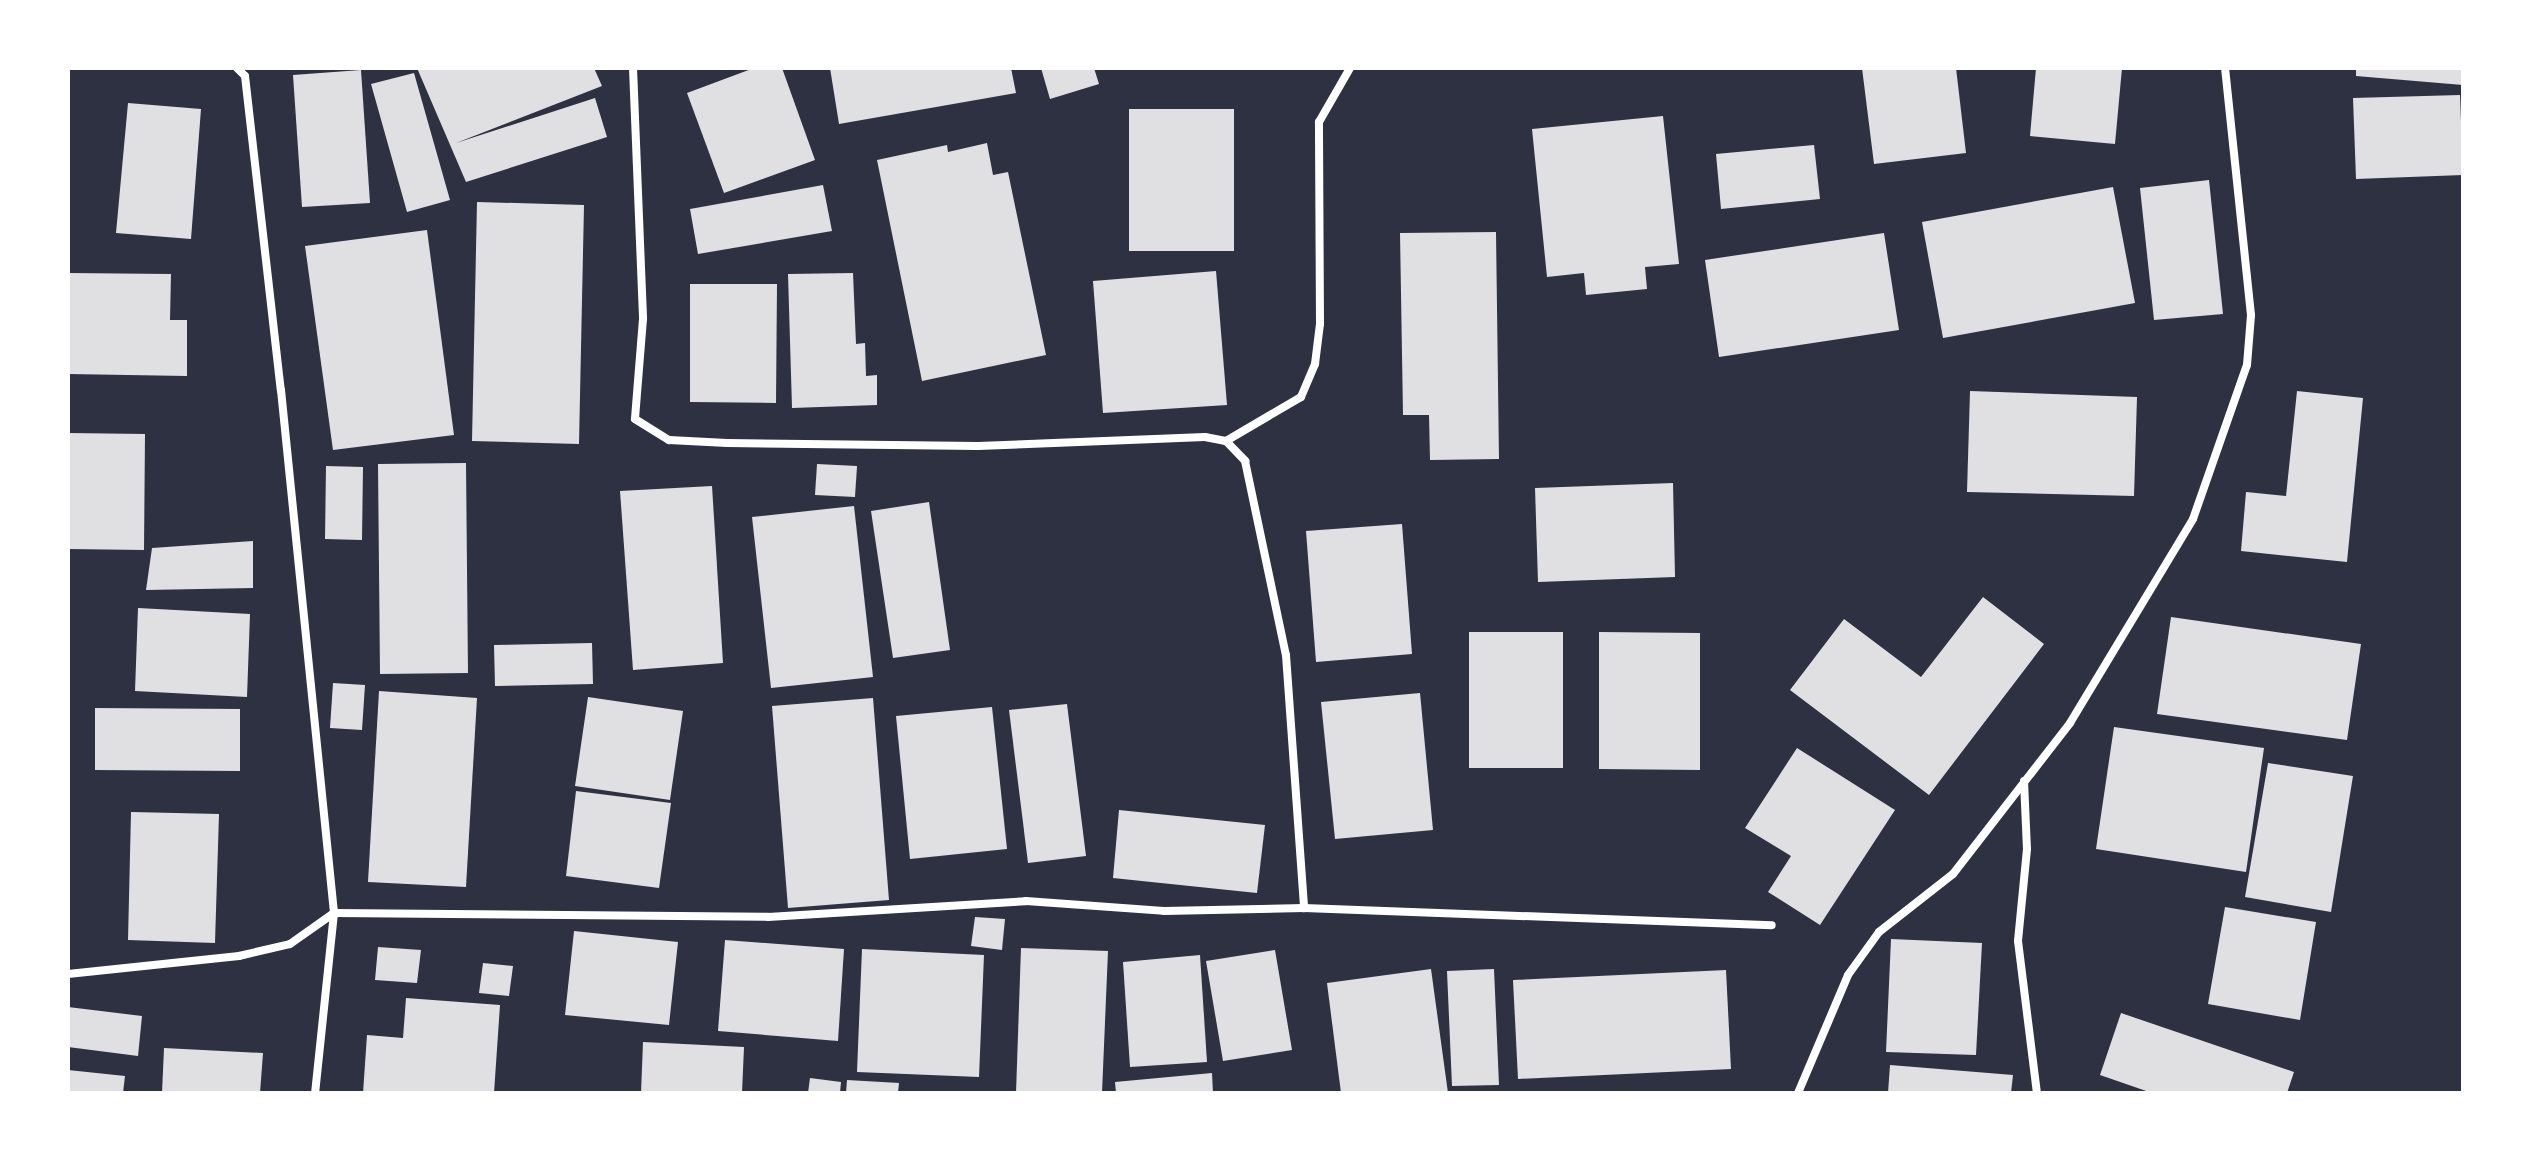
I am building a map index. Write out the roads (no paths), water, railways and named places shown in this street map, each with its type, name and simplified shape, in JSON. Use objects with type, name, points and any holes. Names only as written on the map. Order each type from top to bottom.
[{"type":"street","points":[[237,68],[245,76],[281,390],[334,913],[315,1093]]},
{"type":"street","points":[[633,68],[643,307],[635,419],[669,440],[727,443],[978,446],[1205,437],[1226,441],[1245,461],[1286,655],[1304,908]]},
{"type":"street","points":[[1226,441],[1301,397],[1315,364],[1320,324],[1319,122],[1350,68]]},
{"type":"street","points":[[1798,1093],[1827,1017],[1879,932],[1953,874],[2070,723],[2193,519],[2247,365],[2248,272],[2225,68]]},
{"type":"street","points":[[2024,780],[2027,849],[2018,941],[2037,1093]]},
{"type":"street","points":[[68,974],[239,956],[290,944],[334,913],[768,917],[1026,901],[1164,911],[1304,908],[1772,925]]}]
